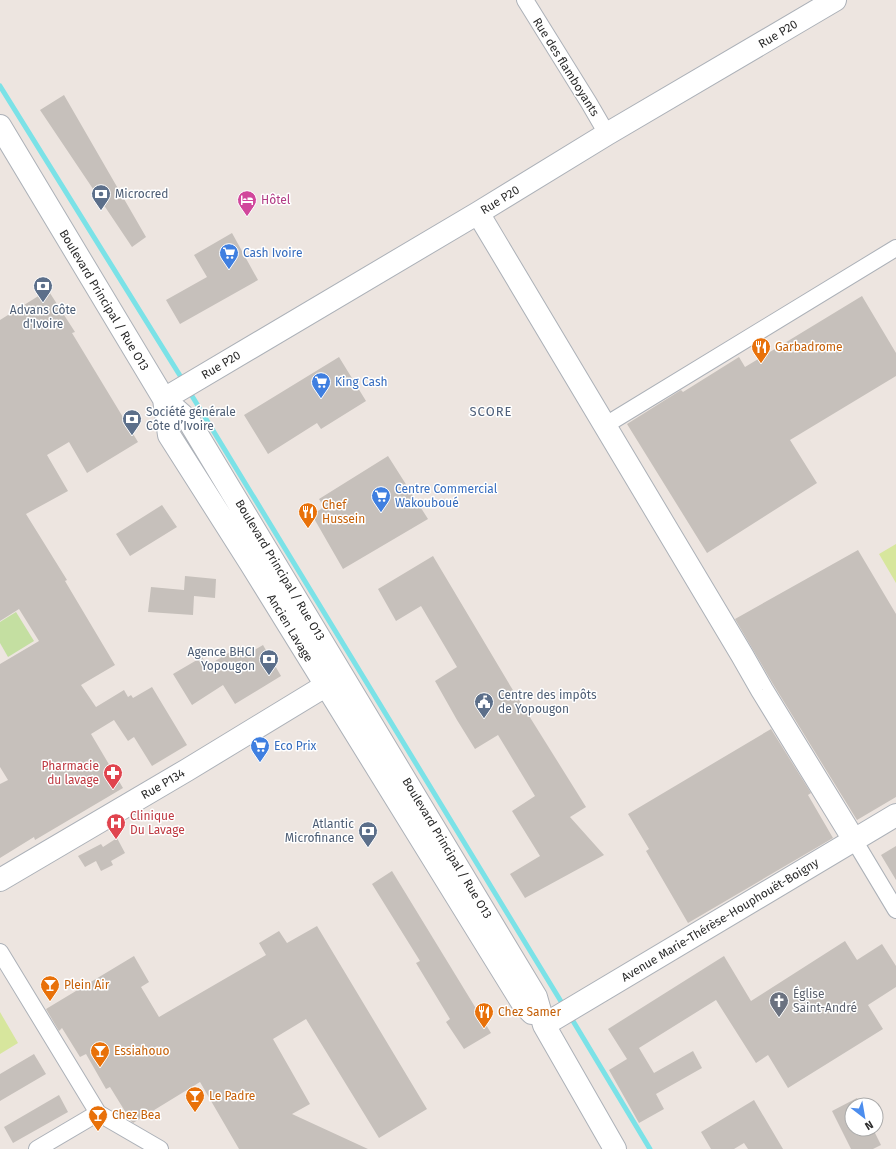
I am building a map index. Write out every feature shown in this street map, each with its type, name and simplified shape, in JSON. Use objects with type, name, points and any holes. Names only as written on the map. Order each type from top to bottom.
[{"type":"street","name":"Rue des flamboyants","points":[[525,0],[589,102],[607,134]]},
{"type":"street","name":"Rue P20","points":[[164,399],[478,213],[607,134],[835,0]]},
{"type":"street","name":"Boulevard Principal / Rue O13","points":[[0,126],[164,399],[189,421],[536,997],[544,1025],[615,1149]]},
{"type":"street","points":[[478,213],[762,690],[896,910]]},
{"type":"street","points":[[604,426],[896,248]]},
{"type":"street","name":"Ancien Lavage","points":[[164,399],[169,435],[251,564],[429,853]]},
{"type":"street","name":"Rue P134","points":[[0,880],[187,770],[325,686]]},
{"type":"street","name":"Avenue Marie-Thérèse-Houphouët-Boigny","points":[[544,1025],[896,815]]},
{"type":"street","name":"Boulevard Principal / Rue O13","points":[[429,853],[523,1004],[544,1025]]},
{"type":"street","points":[[0,952],[98,1113],[160,1149]]},
{"type":"street","points":[[37,1149],[98,1113]]},
{"type":"green space","points":[[896,544],[896,583],[879,554]]},
{"type":"green space","points":[[16,612],[34,641],[8,657],[0,643],[0,622]]},
{"type":"green space","points":[[0,1012],[18,1043],[0,1054]]},
{"type":"building","points":[[64,95],[146,237],[132,247],[40,110]]},
{"type":"building","points":[[232,233],[258,280],[180,324],[166,300],[207,277],[194,255]]},
{"type":"building","points":[[48,290],[75,332],[72,333],[138,442],[87,473],[69,442],[47,455],[68,491],[26,514],[67,580],[65,581],[115,665],[81,685],[96,707],[124,690],[128,697],[131,695],[133,698],[152,687],[187,745],[152,766],[134,737],[128,741],[114,720],[91,734],[123,788],[35,840],[34,837],[0,858],[0,784],[8,780],[0,767],[0,664],[39,641],[19,609],[0,621],[0,320]]},
{"type":"building","points":[[862,296],[896,353],[896,376],[790,440],[817,483],[707,553],[627,424],[681,390],[683,392],[739,357],[745,367]]},
{"type":"building","points":[[339,357],[366,401],[321,429],[317,423],[268,454],[244,415]]},
{"type":"building","points":[[388,456],[428,519],[343,569],[312,515],[324,507],[319,499]]},
{"type":"building","points":[[162,505],[177,527],[130,556],[116,534]]},
{"type":"building","points":[[858,550],[896,614],[896,797],[857,820],[773,684],[735,619]]},
{"type":"building","points":[[433,556],[511,687],[586,807],[570,817],[604,855],[525,898],[510,874],[540,856],[512,811],[535,796],[498,735],[475,749],[457,720],[435,681],[457,667],[421,606],[396,621],[378,589]]},
{"type":"building","points":[[185,576],[216,579],[215,598],[194,596],[193,615],[148,612],[151,587],[184,590]]},
{"type":"building","points":[[263,645],[281,676],[235,704],[223,685],[192,705],[173,674],[202,657],[207,666],[240,646],[246,655]]},
{"type":"building","points":[[771,729],[811,793],[808,795],[833,838],[688,923],[646,851],[649,849],[628,814]]},
{"type":"building","points":[[117,838],[125,853],[111,861],[113,865],[101,871],[96,861],[85,867],[78,856],[101,844],[103,847]]},
{"type":"building","points":[[896,846],[896,880],[881,855]]},
{"type":"building","points":[[392,871],[491,1033],[464,1049],[446,1022],[450,1019],[416,963],[420,961],[372,884]]},
{"type":"building","points":[[317,926],[427,1109],[379,1138],[306,1019],[273,1039],[310,1104],[292,1114],[368,1149],[239,1149],[200,1082],[133,1123],[110,1087],[106,1089],[86,1054],[80,1057],[62,1028],[59,1031],[46,1009],[134,956],[149,982],[141,987],[159,1017],[266,955],[259,943],[279,931],[287,943]]},
{"type":"building","points":[[845,941],[857,960],[882,944],[896,966],[896,987],[868,1005],[883,1029],[788,1088],[768,1055],[756,1063],[716,1000],[639,1048],[654,1073],[693,1051],[702,1068],[656,1094],[664,1109],[639,1123],[609,1070],[627,1059],[608,1029],[724,956],[751,1001]]},
{"type":"building","points":[[34,1054],[46,1074],[0,1101],[0,1074]]},
{"type":"building","points":[[59,1095],[68,1112],[13,1143],[4,1127]]},
{"type":"building","points":[[754,1100],[783,1149],[748,1149],[744,1143],[734,1149],[711,1149],[701,1132]]},
{"type":"building","points":[[844,1105],[844,1135],[832,1111]]},
{"type":"building","points":[[845,1137],[877,1137],[881,1145],[873,1149],[851,1149]]},
{"type":"waterway","points":[[0,86],[184,382]]},
{"type":"waterway","points":[[189,391],[565,1008]]},
{"type":"waterway","points":[[570,1016],[650,1149]]},
{"type":"place","name":"Microcred","points":[[101,211]]},
{"type":"place","name":"Hôtel","points":[[247,217]]},
{"type":"place","name":"Cash Ivoire","points":[[229,270]]},
{"type":"place","name":"Advans Côte d'Ivoire","points":[[43,303]]},
{"type":"place","name":"Garbadrome","points":[[761,364]]},
{"type":"place","name":"King Cash","points":[[321,399]]},
{"type":"place","name":"Société générale Côte d’Ivoire","points":[[132,436]]},
{"type":"place","name":"Centre Commercial Wakouboué","points":[[381,513]]},
{"type":"place","name":"Chef Hussein","points":[[308,529]]},
{"type":"place","name":"Agence BHCI Yopougon","points":[[269,676]]},
{"type":"place","name":"Centre des impôts de Yopougon","points":[[484,719]]},
{"type":"place","name":"Eco Prix","points":[[260,763]]},
{"type":"place","name":"Pharmacie du lavage","points":[[113,790]]},
{"type":"place","name":"Clinique Du Lavage","points":[[116,840]]},
{"type":"place","name":"Atlantic Microfinance","points":[[368,848]]},
{"type":"place","name":"Plein Air","points":[[50,1002]]},
{"type":"place","name":"Église Saint-André","points":[[779,1018]]},
{"type":"place","name":"Chez Samer","points":[[484,1029]]},
{"type":"place","name":"Essiahouo","points":[[100,1068]]},
{"type":"place","name":"Le Padre","points":[[195,1113]]},
{"type":"place","name":"Chez Bea","points":[[98,1132]]},
{"type":"district","name":"SCORE","points":[[491,411]]}]
